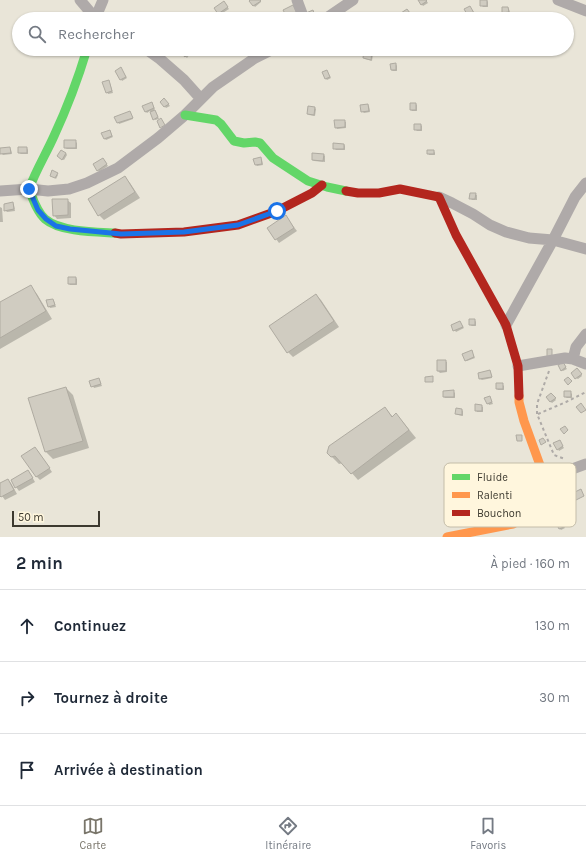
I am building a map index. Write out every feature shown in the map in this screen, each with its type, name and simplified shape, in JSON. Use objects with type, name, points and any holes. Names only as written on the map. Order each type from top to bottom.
[{"type":"street","points":[[80,0],[89,12]]},
{"type":"street","points":[[98,12],[103,0]]},
{"type":"street","points":[[297,0],[301,12]]},
{"type":"street","points":[[335,12],[353,0]]},
{"type":"street","points":[[558,0],[586,11]]},
{"type":"street","points":[[85,56],[81,71],[60,122],[34,175],[29,189],[38,210],[46,219],[56,226],[70,229],[121,234],[184,232],[238,225],[277,211],[312,193],[322,185]]},
{"type":"street","points":[[156,56],[184,80],[201,99]]},
{"type":"street","points":[[0,191],[29,189],[48,191],[69,189],[87,183],[118,168],[158,138],[185,115],[213,87],[259,56]]},
{"type":"street","points":[[185,115],[216,120],[234,141],[244,143],[260,143],[273,158],[308,181],[327,187],[358,193],[379,193],[400,189],[439,197],[473,214],[490,225],[506,232],[528,238],[553,240],[586,249]]},
{"type":"street","points":[[506,325],[575,197],[586,183]]},
{"type":"street","points":[[439,197],[456,235],[506,325],[518,366],[519,402],[524,421],[539,463]]},
{"type":"street","points":[[573,359],[576,347],[586,334]]},
{"type":"street","points":[[518,366],[564,358],[573,359],[586,364]]},
{"type":"street","points":[[447,537],[498,527]]},
{"type":"path","points":[[553,361],[537,404],[537,414],[554,455],[584,465]]},
{"type":"path","points":[[537,414],[586,392]]},
{"type":"building","points":[[418,0],[426,0],[427,1],[421,5]]},
{"type":"building","points":[[480,0],[487,0],[487,6],[480,6]]},
{"type":"building","points":[[224,1],[228,7],[221,12],[217,12],[214,8]]},
{"type":"building","points":[[249,1],[261,1],[253,6]]},
{"type":"building","points":[[293,5],[296,12],[284,12],[283,10]]},
{"type":"building","points":[[470,6],[473,12],[466,12],[464,9]]},
{"type":"building","points":[[502,7],[508,7],[509,12],[502,12]]},
{"type":"building","points":[[407,9],[409,12],[402,12]]},
{"type":"building","points":[[363,56],[371,56],[371,60],[363,58]]},
{"type":"building","points":[[396,63],[396,70],[391,70],[390,64]]},
{"type":"building","points":[[121,67],[126,77],[120,80],[115,71]]},
{"type":"building","points":[[327,70],[330,77],[325,79],[322,72]]},
{"type":"building","points":[[109,80],[112,91],[106,93],[102,82]]},
{"type":"building","points":[[164,98],[169,104],[164,107],[160,102]]},
{"type":"building","points":[[152,102],[154,108],[145,112],[142,106]]},
{"type":"building","points":[[410,103],[416,103],[416,110],[410,110]]},
{"type":"building","points":[[368,104],[369,111],[361,112],[360,105]]},
{"type":"building","points":[[308,106],[315,107],[314,115],[307,114]]},
{"type":"building","points":[[155,110],[158,117],[153,120],[150,112]]},
{"type":"building","points":[[130,111],[133,118],[117,123],[114,117]]},
{"type":"building","points":[[161,118],[165,125],[160,128],[157,121]]},
{"type":"building","points":[[334,120],[345,120],[345,127],[335,128]]},
{"type":"building","points":[[414,124],[421,124],[421,130],[414,130]]},
{"type":"building","points":[[110,130],[112,136],[104,139],[101,133]]},
{"type":"building","points":[[64,140],[76,140],[76,148],[64,148]]},
{"type":"building","points":[[333,143],[344,144],[344,149],[333,149]]},
{"type":"building","points":[[10,147],[11,153],[0,154],[0,148]]},
{"type":"building","points":[[18,147],[27,147],[27,153],[18,153]]},
{"type":"building","points":[[61,150],[66,153],[62,160],[57,156]]},
{"type":"building","points":[[427,150],[434,150],[434,154],[427,154]]},
{"type":"building","points":[[312,153],[324,154],[323,161],[312,160]]},
{"type":"building","points":[[261,157],[262,164],[255,165],[253,159]]},
{"type":"building","points":[[103,158],[107,164],[97,171],[93,164]]},
{"type":"building","points":[[52,170],[58,173],[55,178],[50,176]]},
{"type":"building","points":[[125,176],[135,192],[98,216],[88,199]]},
{"type":"building","points":[[470,193],[476,193],[475,199],[469,199]]},
{"type":"building","points":[[52,199],[68,199],[68,215],[53,216]]},
{"type":"building","points":[[13,202],[14,209],[4,211],[4,204]]},
{"type":"building","points":[[286,215],[294,228],[275,240],[267,228]]},
{"type":"building","points":[[68,277],[76,277],[76,284],[68,284]]},
{"type":"building","points":[[31,285],[46,311],[0,338],[0,302]]},
{"type":"building","points":[[316,294],[334,321],[287,353],[269,326]]},
{"type":"building","points":[[53,299],[55,305],[48,307],[46,300]]},
{"type":"building","points":[[469,319],[475,319],[475,325],[469,325]]},
{"type":"building","points":[[460,321],[463,327],[453,331],[451,325]]},
{"type":"building","points":[[547,349],[552,349],[552,356],[547,357]]},
{"type":"building","points":[[472,350],[474,357],[465,361],[462,354]]},
{"type":"building","points":[[437,360],[446,360],[446,371],[437,371]]},
{"type":"building","points":[[563,362],[566,367],[561,371],[558,365]]},
{"type":"building","points":[[577,368],[582,374],[575,379],[571,373]]},
{"type":"building","points":[[490,370],[492,377],[479,379],[478,373]]},
{"type":"building","points":[[433,376],[433,382],[425,382],[425,377]]},
{"type":"building","points":[[568,377],[572,381],[568,385],[564,380]]},
{"type":"building","points":[[99,378],[101,384],[91,387],[89,381]]},
{"type":"building","points":[[496,383],[503,383],[503,389],[496,389]]},
{"type":"building","points":[[66,387],[83,441],[45,452],[28,398]]},
{"type":"building","points":[[454,390],[454,397],[443,397],[443,391]]},
{"type":"building","points":[[564,391],[571,391],[571,397],[564,397]]},
{"type":"building","points":[[551,393],[556,398],[550,402],[546,397]]},
{"type":"building","points":[[490,396],[492,402],[487,404],[484,398]]},
{"type":"building","points":[[581,403],[586,410],[581,413],[576,407]]},
{"type":"building","points":[[475,404],[482,405],[482,411],[475,411]]},
{"type":"building","points":[[385,407],[392,417],[396,413],[409,430],[351,474],[335,456],[331,457],[327,453],[329,446]]},
{"type":"building","points":[[456,408],[462,409],[462,415],[455,414]]},
{"type":"building","points":[[565,426],[568,430],[564,434],[560,429]]},
{"type":"building","points":[[516,435],[522,435],[522,441],[517,441]]},
{"type":"building","points":[[543,438],[546,442],[541,445],[539,440]]},
{"type":"building","points":[[560,440],[563,446],[557,450],[553,443]]},
{"type":"building","points":[[35,447],[50,468],[36,477],[21,456]]},
{"type":"building","points":[[28,470],[33,478],[15,488],[11,480]]},
{"type":"building","points":[[8,479],[14,490],[1,497],[0,483]]},
{"type":"building","points":[[581,489],[584,496],[576,500],[576,492]]},
{"type":"traffic: fast","points":[[85,56],[63,115],[29,189],[40,213],[45,219],[52,223],[69,229],[88,232],[115,233]]},
{"type":"traffic: fast","points":[[185,115],[216,120],[234,141],[244,143],[260,143],[273,158],[308,181],[346,191]]},
{"type":"traffic: slow","points":[[519,396],[524,421],[539,463]]},
{"type":"traffic: slow","points":[[447,537],[498,527]]},
{"type":"traffic: jam","points":[[115,233],[184,232],[238,225],[277,211],[312,193],[322,185]]},
{"type":"traffic: jam","points":[[346,191],[358,193],[379,193],[400,189],[439,197],[456,235],[506,325],[518,366],[519,396]]},
{"type":"route","points":[[29,189],[38,210],[46,219],[56,226],[70,229],[121,234],[184,232],[238,225],[277,211]]}]
